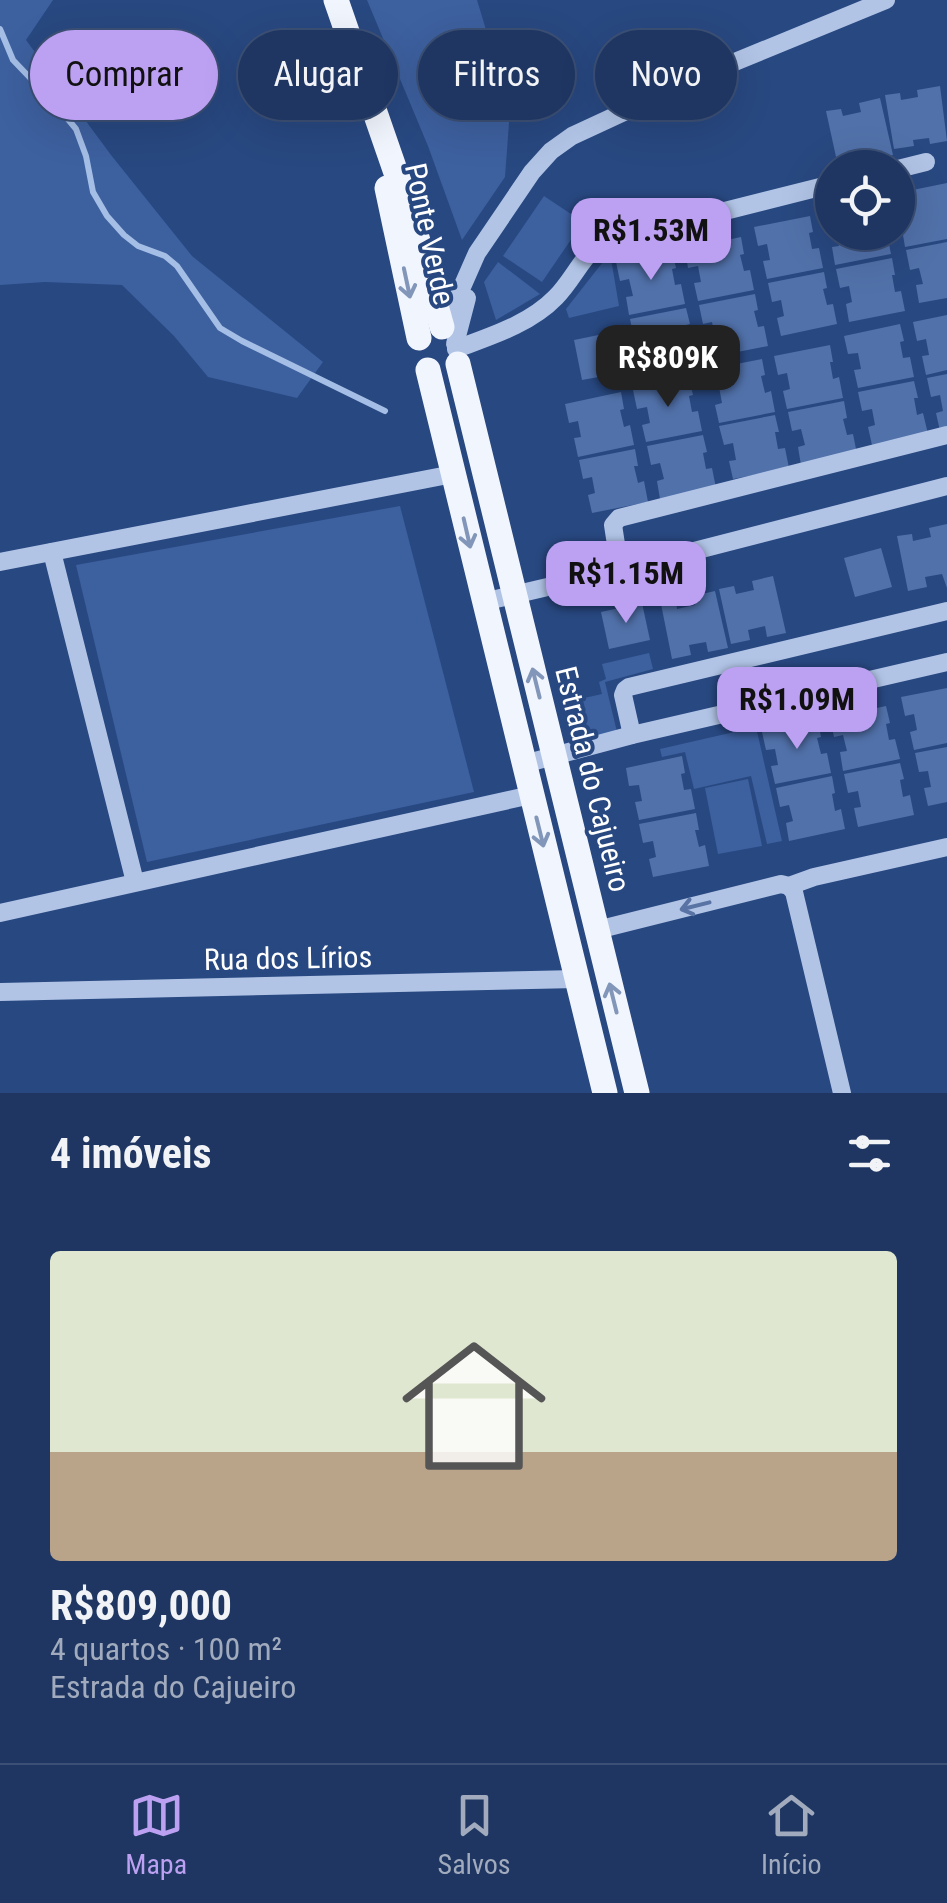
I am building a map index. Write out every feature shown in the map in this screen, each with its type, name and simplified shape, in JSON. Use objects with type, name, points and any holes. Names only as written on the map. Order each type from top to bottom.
[{"type":"main road","name":"Ponte Verde","points":[[336,0],[446,342]]},
{"type":"main road","points":[[446,342],[455,372],[437,377],[428,370],[605,1093]]},
{"type":"main road","name":"Estrada do Cajueiro","points":[[446,342],[514,595],[637,1093]]},
{"type":"main road","points":[[566,936],[596,930]]},
{"type":"main road","points":[[593,1043],[623,1036]]},
{"type":"street","name":"Estrada do Cajueiro","points":[[446,342],[477,254],[550,151],[572,136],[708,73],[886,0]]},
{"type":"street","points":[[915,165],[926,162]]},
{"type":"street","points":[[446,342],[527,320],[559,295],[590,251],[602,242],[815,188]]},
{"type":"street","points":[[620,570],[613,525],[619,518],[947,435]]},
{"type":"street","points":[[0,562],[453,474]]},
{"type":"street","points":[[483,602],[947,486]]},
{"type":"street","points":[[52,552],[135,882]]},
{"type":"street","points":[[632,735],[623,695],[630,686],[947,610]]},
{"type":"street","points":[[524,764],[947,662]]},
{"type":"street","points":[[0,913],[531,795]]},
{"type":"street","points":[[596,930],[947,847]]},
{"type":"street","points":[[789,886],[794,892],[842,1093]]},
{"type":"street","name":"Rua dos Lírios","points":[[0,992],[577,979]]},
{"type":"shaded area","points":[[0,0],[53,0],[26,40],[30,45],[30,120],[85,120],[192,256],[323,362],[297,398],[208,377],[174,336],[122,285],[0,285]]},
{"type":"shaded area","points":[[367,0],[477,0],[486,30],[418,30],[418,120],[509,120],[505,177],[462,240],[398,74],[398,30],[380,30]]},
{"type":"shaded area","points":[[544,196],[583,222],[542,282],[503,256]]},
{"type":"shaded area","points":[[610,253],[619,306],[569,318],[566,309]]},
{"type":"shaded area","points":[[498,262],[540,294],[496,320],[484,282]]},
{"type":"shaded area","points":[[400,506],[474,792],[147,862],[76,565]]},
{"type":"shaded area","points":[[649,653],[653,669],[605,682],[617,732],[580,740],[571,701],[602,694],[599,682],[606,679],[602,664]]},
{"type":"shaded area","points":[[756,727],[782,841],[767,844],[751,776],[694,789],[685,752],[662,757],[660,749]]},
{"type":"shaded area","points":[[748,779],[762,846],[718,854],[705,788]]},
{"type":"building","points":[[940,86],[947,141],[930,144],[929,138],[913,140],[914,146],[894,149],[885,95],[900,93],[901,100],[918,97],[917,90]]},
{"type":"building","points":[[880,98],[892,150],[835,150],[826,111],[841,109],[843,116],[861,112],[859,103]]},
{"type":"building","points":[[947,183],[947,239],[915,245],[915,190]]},
{"type":"building","points":[[810,216],[812,249],[819,250],[823,268],[767,279],[763,261],[770,260],[767,244],[758,246],[754,227]]},
{"type":"building","points":[[741,237],[744,254],[740,255],[744,271],[750,270],[754,290],[698,301],[694,283],[701,282],[698,266],[688,268],[685,249]]},
{"type":"building","points":[[947,242],[947,298],[919,303],[916,285],[923,284],[919,268],[910,270],[906,250]]},
{"type":"building","points":[[832,250],[890,250],[891,254],[835,265]]},
{"type":"building","points":[[672,251],[675,285],[681,284],[685,304],[629,315],[626,297],[633,296],[629,279],[620,281],[616,262]]},
{"type":"building","points":[[892,258],[895,292],[901,291],[905,311],[849,322],[849,286],[840,288],[836,269]]},
{"type":"building","points":[[824,272],[827,305],[833,304],[837,324],[781,336],[777,318],[784,316],[781,300],[772,302],[768,283]]},
{"type":"building","points":[[755,294],[758,327],[764,326],[768,346],[712,357],[708,340],[715,338],[712,322],[703,324],[699,305]]},
{"type":"building","points":[[686,308],[689,341],[696,340],[699,360],[644,372],[640,353],[647,352],[644,336],[634,338],[630,319]]},
{"type":"building","points":[[947,315],[947,370],[926,375],[922,356],[929,355],[926,339],[917,341],[913,322]]},
{"type":"building","points":[[900,324],[903,358],[910,357],[914,377],[858,388],[854,370],[861,369],[858,353],[848,354],[844,336]]},
{"type":"building","points":[[618,331],[626,372],[582,380],[574,340]]},
{"type":"building","points":[[830,345],[833,379],[839,377],[843,398],[787,409],[783,391],[790,389],[787,373],[778,375],[774,356]]},
{"type":"building","points":[[762,359],[765,393],[771,391],[775,412],[719,423],[715,405],[722,403],[719,387],[709,389],[706,370]]},
{"type":"building","points":[[947,374],[947,430],[940,431],[936,413],[943,411],[940,395],[931,397],[927,378]]},
{"type":"building","points":[[689,379],[692,412],[698,411],[702,431],[646,442],[642,425],[650,423],[647,407],[637,409],[633,390]]},
{"type":"building","points":[[914,381],[917,415],[923,413],[928,434],[872,445],[868,427],[875,425],[872,409],[862,411],[858,392]]},
{"type":"building","points":[[621,392],[624,427],[630,425],[634,445],[578,457],[574,438],[581,437],[578,421],[569,423],[565,404]]},
{"type":"building","points":[[844,401],[847,418],[843,419],[847,435],[853,434],[857,454],[801,465],[798,447],[805,445],[801,429],[792,431],[788,412]]},
{"type":"building","points":[[775,415],[778,449],[785,448],[789,468],[733,479],[729,461],[736,460],[733,443],[724,445],[719,426]]},
{"type":"building","points":[[703,435],[706,469],[712,468],[716,488],[660,499],[657,481],[664,479],[660,463],[651,465],[647,446]]},
{"type":"building","points":[[635,449],[638,483],[644,481],[648,502],[592,513],[588,495],[595,493],[592,477],[583,479],[579,460]]},
{"type":"building","points":[[947,524],[947,588],[942,574],[925,577],[927,587],[908,591],[897,536],[912,534],[913,541],[931,537],[929,528]]},
{"type":"building","points":[[881,548],[892,587],[855,597],[844,558]]},
{"type":"building","points":[[773,576],[786,633],[767,637],[765,626],[748,630],[750,640],[731,644],[719,589],[734,586],[736,594],[754,590],[752,581]]},
{"type":"building","points":[[715,591],[728,648],[708,652],[706,642],[689,645],[691,655],[672,659],[661,604],[676,601],[677,609],[695,605],[693,596]]},
{"type":"building","points":[[642,603],[650,640],[609,649],[601,612]]},
{"type":"building","points":[[947,688],[947,743],[914,750],[910,732],[917,730],[914,714],[905,716],[901,697]]},
{"type":"building","points":[[886,706],[889,740],[895,739],[900,759],[843,771],[840,752],[847,751],[843,735],[834,737],[830,718]]},
{"type":"building","points":[[818,720],[821,737],[817,738],[821,754],[827,753],[831,773],[775,784],[771,766],[778,765],[775,749],[766,750],[762,732]]},
{"type":"building","points":[[947,747],[947,802],[928,806],[924,788],[931,787],[928,771],[919,772],[915,753]]},
{"type":"building","points":[[682,756],[684,790],[691,789],[695,809],[639,820],[635,802],[642,801],[639,785],[629,786],[626,768]]},
{"type":"building","points":[[900,763],[903,797],[910,795],[914,815],[858,827],[854,808],[861,807],[858,791],[848,793],[844,774]]},
{"type":"building","points":[[832,776],[835,811],[841,809],[845,829],[789,841],[786,823],[793,821],[789,805],[780,807],[776,788]]},
{"type":"building","points":[[696,813],[699,847],[705,845],[709,866],[653,877],[649,859],[656,857],[653,841],[643,843],[639,824]]},
{"type":"waterway","points":[[0,29],[13,60],[76,129],[93,192],[124,235],[177,266],[220,328],[385,411]]}]
